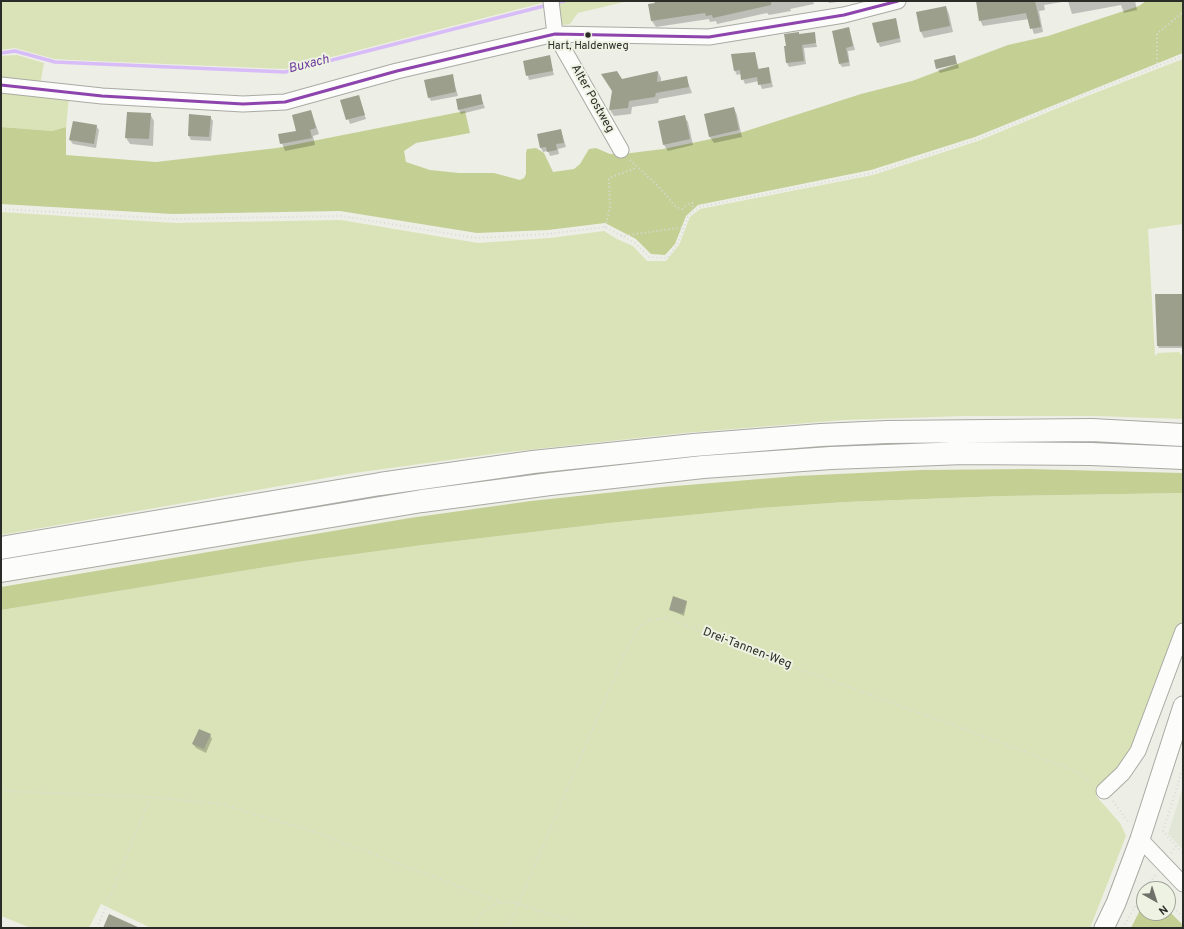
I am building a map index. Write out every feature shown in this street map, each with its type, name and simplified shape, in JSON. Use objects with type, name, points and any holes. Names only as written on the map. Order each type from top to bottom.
[{"type":"highway","points":[[1,548],[380,484],[533,462],[694,445],[820,435],[887,432],[1092,430],[1183,434]]},
{"type":"highway","points":[[1,571],[422,501],[558,483],[704,467],[831,458],[964,453],[1091,454],[1183,458]]},
{"type":"main road","points":[[1104,928],[1116,903],[1140,839],[1183,706]]},
{"type":"street","points":[[1,85],[102,96],[243,104],[284,102],[397,71],[555,34],[709,37],[844,15],[898,1]]},
{"type":"street","name":"Alter Postweg","points":[[551,6],[555,34],[621,150]]},
{"type":"street","points":[[1104,791],[1123,773],[1138,751],[1183,631]]},
{"type":"street","points":[[1140,839],[1183,884]]},
{"type":"path","points":[[1157,67],[1157,34],[1183,12]]},
{"type":"path","points":[[1,209],[174,219],[342,216],[476,238],[547,234],[605,227],[635,243],[649,257],[667,258],[677,245],[688,217],[699,207],[872,173],[977,140],[1081,96],[1183,56]]},
{"type":"path","points":[[621,150],[659,187],[676,207],[682,209],[690,203],[693,203],[692,212]]},
{"type":"path","points":[[605,227],[610,208],[609,178],[637,167]]},
{"type":"path","points":[[620,236],[684,227]]},
{"type":"path","name":"Drei-Tannen-Weg","points":[[508,928],[517,903],[624,653],[637,629],[650,620],[665,618],[672,620],[1075,771],[1104,791],[1126,817],[1140,839]]},
{"type":"path","points":[[1183,768],[1163,831],[1183,853]]},
{"type":"path","points":[[1,791],[150,798],[220,804],[309,830],[501,902],[517,903],[592,928]]},
{"type":"path","points":[[97,928],[150,798]]},
{"type":"path","points":[[1151,881],[1176,846]]},
{"type":"path","points":[[474,928],[480,914],[501,902]]},
{"type":"path","points":[[1123,928],[1136,904]]},
{"type":"path","points":[[1176,911],[1183,918]]},
{"type":"shaded area","points":[[1183,787],[1183,850],[1168,834]]},
{"type":"green space","points":[[1,1],[546,2],[285,69],[54,59],[15,48],[1,50]]},
{"type":"green space","points":[[555,1],[628,1],[578,13],[570,24],[562,25],[558,23]]},
{"type":"green space","points":[[1146,1],[1183,1],[1183,53],[975,137],[871,170],[698,205],[686,216],[675,244],[665,255],[651,254],[636,239],[605,223],[548,230],[477,233],[340,211],[172,214],[1,204],[1,127],[52,131],[66,127],[66,155],[156,162],[277,148],[465,111],[470,133],[416,143],[404,151],[406,162],[430,170],[459,173],[494,173],[520,180],[524,178],[526,174],[527,149],[536,148],[544,153],[553,172],[574,169],[580,164],[589,149],[596,148],[610,154],[631,153],[663,149],[740,133],[861,94],[912,81],[1008,45],[1048,36],[1139,6]]},
{"type":"green space","points":[[17,55],[44,63],[40,85],[1,81],[1,56]]},
{"type":"green space","points":[[1183,59],[1183,224],[1148,229],[1155,356],[1158,353],[1179,352],[1183,357],[1183,419],[1095,416],[963,416],[844,420],[684,433],[500,453],[354,473],[1,535],[1,212],[175,223],[341,220],[478,243],[550,238],[604,231],[633,246],[647,261],[666,261],[679,245],[690,217],[700,209],[873,175],[978,141],[1082,98]]},
{"type":"green space","points":[[1,88],[69,97],[66,127],[52,131],[1,127]]},
{"type":"green space","points":[[1029,469],[1183,473],[1183,493],[1004,496],[845,502],[761,508],[609,523],[423,545],[297,562],[1,610],[1,587],[410,518],[531,501],[663,487],[797,476],[921,470]]},
{"type":"green space","points":[[1183,493],[1183,619],[1131,757],[1096,796],[1120,823],[1126,836],[1090,928],[151,928],[101,904],[89,928],[31,928],[1,916],[1,610],[297,562],[423,545],[609,523],[761,508],[845,502],[1004,496]]},
{"type":"green space","points":[[1136,918],[1136,921],[1176,921],[1176,918],[1183,925],[1183,928],[1131,928]]},
{"type":"building","points":[[654,1],[771,1],[771,5],[713,18],[712,15],[706,16],[705,13],[651,21],[648,4],[655,3]]},
{"type":"building","points":[[976,1],[1035,1],[1041,27],[1030,29],[1026,13],[979,21]]},
{"type":"building","points":[[946,6],[950,26],[920,32],[916,12]]},
{"type":"building","points":[[896,18],[900,38],[877,43],[872,23]]},
{"type":"building","points":[[849,27],[853,46],[846,48],[849,62],[839,64],[832,31]]},
{"type":"building","points":[[799,32],[799,34],[815,32],[816,43],[802,45],[804,61],[786,63],[784,34]]},
{"type":"building","points":[[755,52],[758,69],[769,67],[771,83],[758,85],[757,77],[741,80],[740,70],[734,71],[731,54]]},
{"type":"building","points":[[550,55],[553,71],[526,76],[523,61]]},
{"type":"building","points":[[955,55],[957,64],[936,69],[934,60]]},
{"type":"building","points":[[617,71],[622,79],[658,71],[657,82],[687,76],[689,87],[656,93],[655,97],[629,101],[628,108],[609,110],[612,91],[601,74]]},
{"type":"building","points":[[453,74],[456,92],[428,98],[424,80]]},
{"type":"building","points":[[481,94],[483,104],[458,110],[456,99]]},
{"type":"building","points":[[359,95],[365,115],[346,120],[340,100]]},
{"type":"building","points":[[734,107],[739,130],[709,137],[704,114]]},
{"type":"building","points":[[311,110],[316,128],[310,130],[312,138],[280,144],[278,134],[296,131],[292,115]]},
{"type":"building","points":[[127,112],[151,113],[149,139],[125,138]]},
{"type":"building","points":[[189,114],[211,116],[209,137],[188,136]]},
{"type":"building","points":[[685,115],[690,139],[663,145],[658,121]]},
{"type":"building","points":[[73,121],[97,125],[94,144],[69,140]]},
{"type":"building","points":[[561,129],[564,143],[556,144],[557,150],[547,152],[546,147],[540,148],[537,134]]},
{"type":"building","points":[[1155,294],[1183,294],[1183,346],[1157,346]]},
{"type":"building","points":[[673,596],[687,601],[683,614],[669,610]]},
{"type":"building","points":[[199,729],[211,734],[204,749],[192,744]]},
{"type":"building","points":[[109,914],[140,928],[103,928]]},
{"type":"waterway","name":"Buxach","points":[[556,3],[564,1]]},
{"type":"waterway","name":"Buxach","points":[[1,53],[15,51],[55,62],[285,72],[548,5]]},
{"type":"transit line","points":[[1,85],[102,96],[243,104],[285,102],[397,71],[555,34],[709,37],[844,15],[898,1]]},
{"type":"place","name":"Hart, Haldenweg","points":[[588,35]]}]
